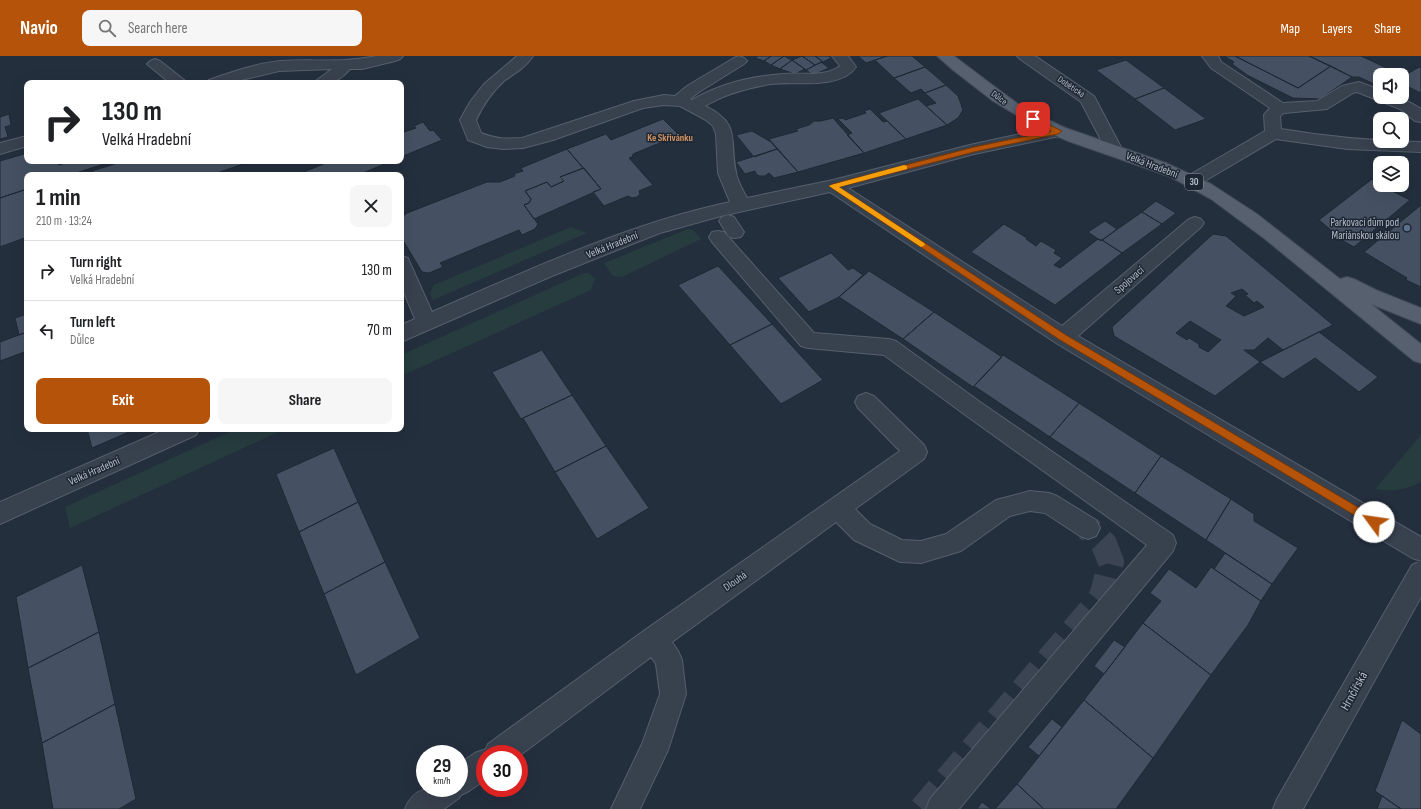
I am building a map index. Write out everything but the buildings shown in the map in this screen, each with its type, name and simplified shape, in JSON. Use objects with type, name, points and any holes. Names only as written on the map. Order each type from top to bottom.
[{"type":"main road","name":"Důlce","points":[[945,56],[1007,104],[1058,131]]},
{"type":"main road","name":"Velká Hradební","points":[[1058,131],[1149,162],[1192,181],[1216,194],[1311,266],[1421,355]]},
{"type":"main road","name":"30","points":[[1311,266],[1370,295],[1421,316]]},
{"type":"street","points":[[225,80],[279,66],[362,64],[395,56]]},
{"type":"street","points":[[525,56],[520,64],[500,78],[481,95],[468,120],[474,136],[486,142],[503,144],[524,143],[640,104],[664,100],[694,106],[712,116],[720,124],[724,134],[727,173],[742,206]]},
{"type":"street","points":[[694,106],[705,99],[726,90],[747,85],[786,78],[824,78],[841,73],[848,67],[840,56]]},
{"type":"street","name":"Dobětická","points":[[1025,56],[1088,100],[1115,151]]},
{"type":"street","points":[[1210,56],[1216,65],[1280,108],[1321,106],[1348,89],[1359,87],[1373,93]]},
{"type":"street","points":[[678,102],[693,88],[739,61]]},
{"type":"street","points":[[155,64],[176,80]]},
{"type":"street","points":[[327,80],[336,75],[345,65]]},
{"type":"street","points":[[1401,104],[1421,117]]},
{"type":"street","points":[[1273,133],[1272,115],[1280,108]]},
{"type":"street","name":"Velká Hradební","points":[[404,333],[545,271],[654,228],[1058,131]]},
{"type":"street","points":[[1192,181],[1273,133],[1380,147],[1421,147]]},
{"type":"street","points":[[0,149],[24,142]]},
{"type":"street","points":[[833,186],[1063,337],[1421,550]]},
{"type":"street","name":"Spojovací","points":[[1063,337],[1195,223]]},
{"type":"street","points":[[727,230],[808,340],[889,347],[972,408],[1164,543],[940,809]]},
{"type":"street","points":[[404,270],[427,323]]},
{"type":"street","name":"Dlouhá","points":[[510,745],[654,638],[916,452],[866,402]]},
{"type":"street","name":"Velká Hradební","points":[[0,513],[181,432]]},
{"type":"street","points":[[838,508],[862,532],[900,550],[921,552],[952,543],[1004,507],[1030,501],[1049,503],[1088,528]]},
{"type":"street","name":"Hrnčířská","points":[[1287,809],[1421,573]]},
{"type":"street","points":[[625,809],[654,750],[673,694],[669,660],[654,638]]},
{"type":"street","points":[[419,809],[437,797]]},
{"type":"green space","points":[[571,227],[587,233],[433,300],[431,292],[434,285]]},
{"type":"green space","points":[[688,229],[693,230],[701,239],[622,277],[613,276],[604,263]]},
{"type":"green space","points":[[584,273],[589,273],[595,279],[591,290],[404,375],[404,354]]},
{"type":"green space","points":[[229,432],[278,432],[70,528],[65,507]]},
{"type":"green space","points":[[1421,435],[1421,482],[1399,490],[1375,489]]},
{"type":"tunnel","points":[[922,809],[1102,597],[1111,562],[1104,544],[1088,528]]},
{"type":"slow traffic","points":[[904,168],[833,186],[921,245]]},
{"type":"place","name":"Parkovací dům pod Mariánskou skálou","points":[[1407,228]]},
{"type":"district","name":"Ke Skřivánku","points":[[670,138]]},
{"type":"route","points":[[1033,119],[1058,131],[1026,137],[833,186],[1063,337],[1374,522]]}]
